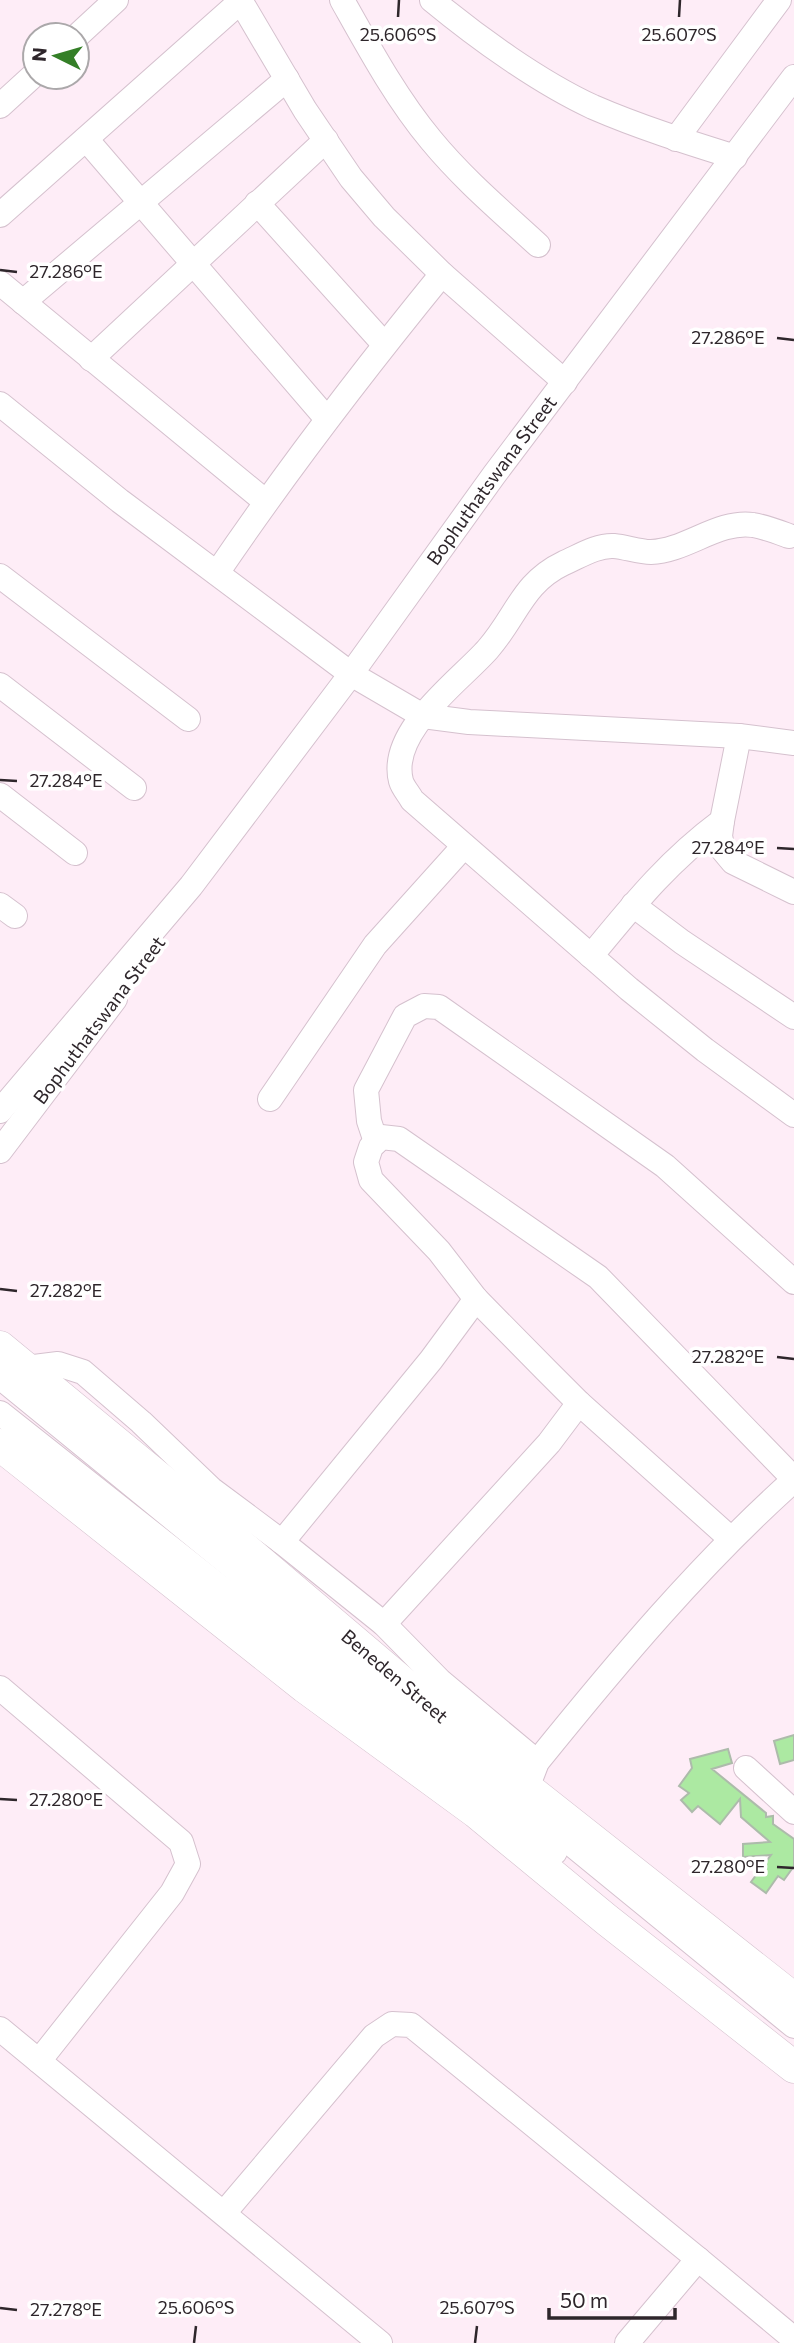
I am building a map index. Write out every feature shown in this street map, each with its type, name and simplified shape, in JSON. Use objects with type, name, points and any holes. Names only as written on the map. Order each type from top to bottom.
[{"type":"main road","name":"Beneden Street","points":[[0,1348],[13,1373],[229,1536],[532,1775],[794,1999]]},
{"type":"main road","points":[[0,1445],[304,1687],[477,1812],[607,1920],[794,2067]]},
{"type":"street","points":[[91,23],[116,0]]},
{"type":"street","points":[[0,215],[241,0],[287,79],[351,178],[384,217],[442,274],[565,382]]},
{"type":"street","points":[[342,0],[391,85],[430,139],[456,169],[538,245]]},
{"type":"street","points":[[432,0],[553,86],[592,106],[676,139],[735,157]]},
{"type":"street","points":[[676,139],[779,0]]},
{"type":"street","name":"Bophuthatswana Street","points":[[0,1111],[191,886],[351,674],[494,475],[794,77]]},
{"type":"street","points":[[23,302],[287,79]]},
{"type":"street","points":[[0,106],[21,87]]},
{"type":"street","points":[[86,139],[327,419]]},
{"type":"street","points":[[91,359],[326,140]]},
{"type":"street","points":[[257,203],[384,344]]},
{"type":"street","points":[[217,573],[265,502],[327,419],[442,274]]},
{"type":"street","points":[[0,283],[265,502]]},
{"type":"street","points":[[0,404],[120,501],[351,674],[423,716],[469,722],[739,736],[794,743]]},
{"type":"street","points":[[789,536],[752,525],[728,527],[652,552],[614,546],[601,547],[541,576],[524,595],[507,625],[488,650],[423,716],[407,742],[400,765],[402,783],[412,800],[591,956],[705,1050],[794,1115]]},
{"type":"street","points":[[0,576],[188,719]]},
{"type":"street","points":[[0,685],[134,788]]},
{"type":"street","points":[[739,736],[722,821],[720,836],[723,850],[733,862],[794,892]]},
{"type":"street","points":[[0,795],[75,853]]},
{"type":"street","points":[[591,956],[633,905],[690,845],[722,821]]},
{"type":"street","points":[[270,1099],[375,945],[464,846]]},
{"type":"street","name":"Bophuthatswana Street","points":[[0,1151],[162,938],[191,886]]},
{"type":"street","points":[[633,905],[682,942],[794,1017]]},
{"type":"street","points":[[376,1142],[369,1121],[366,1090],[405,1016],[424,1006],[439,1007],[665,1166],[794,1282]]},
{"type":"street","points":[[13,1373],[58,1364],[83,1372],[141,1422],[211,1489],[384,1624],[532,1775],[645,1631],[730,1539],[794,1480],[597,1277],[399,1139],[381,1137],[371,1147],[366,1162],[370,1180],[439,1251],[476,1299],[579,1403],[730,1539]]},
{"type":"street","points":[[282,1542],[431,1360],[476,1299]]},
{"type":"street","points":[[13,1373],[794,2026]]},
{"type":"street","points":[[384,1624],[549,1443],[579,1403]]},
{"type":"street","points":[[0,1413],[627,1910],[794,2047]]},
{"type":"street","points":[[0,1688],[181,1842],[188,1864],[172,1893],[39,2061]]},
{"type":"street","points":[[746,1768],[794,1812]]},
{"type":"street","points":[[224,2213],[374,2036],[393,2024],[411,2025],[794,2339]]},
{"type":"street","points":[[0,2029],[380,2343]]},
{"type":"street","points":[[627,2343],[698,2259]]},
{"type":"building","points":[[794,1735],[794,1760],[780,1764],[774,1741]]},
{"type":"building","points":[[728,1749],[732,1763],[712,1769],[766,1813],[766,1817],[773,1816],[773,1824],[794,1839],[794,1866],[784,1880],[778,1876],[766,1893],[751,1882],[771,1855],[743,1857],[743,1844],[770,1842],[741,1817],[740,1799],[720,1824],[698,1806],[692,1812],[681,1800],[689,1793],[679,1786],[692,1768],[690,1759]]}]
